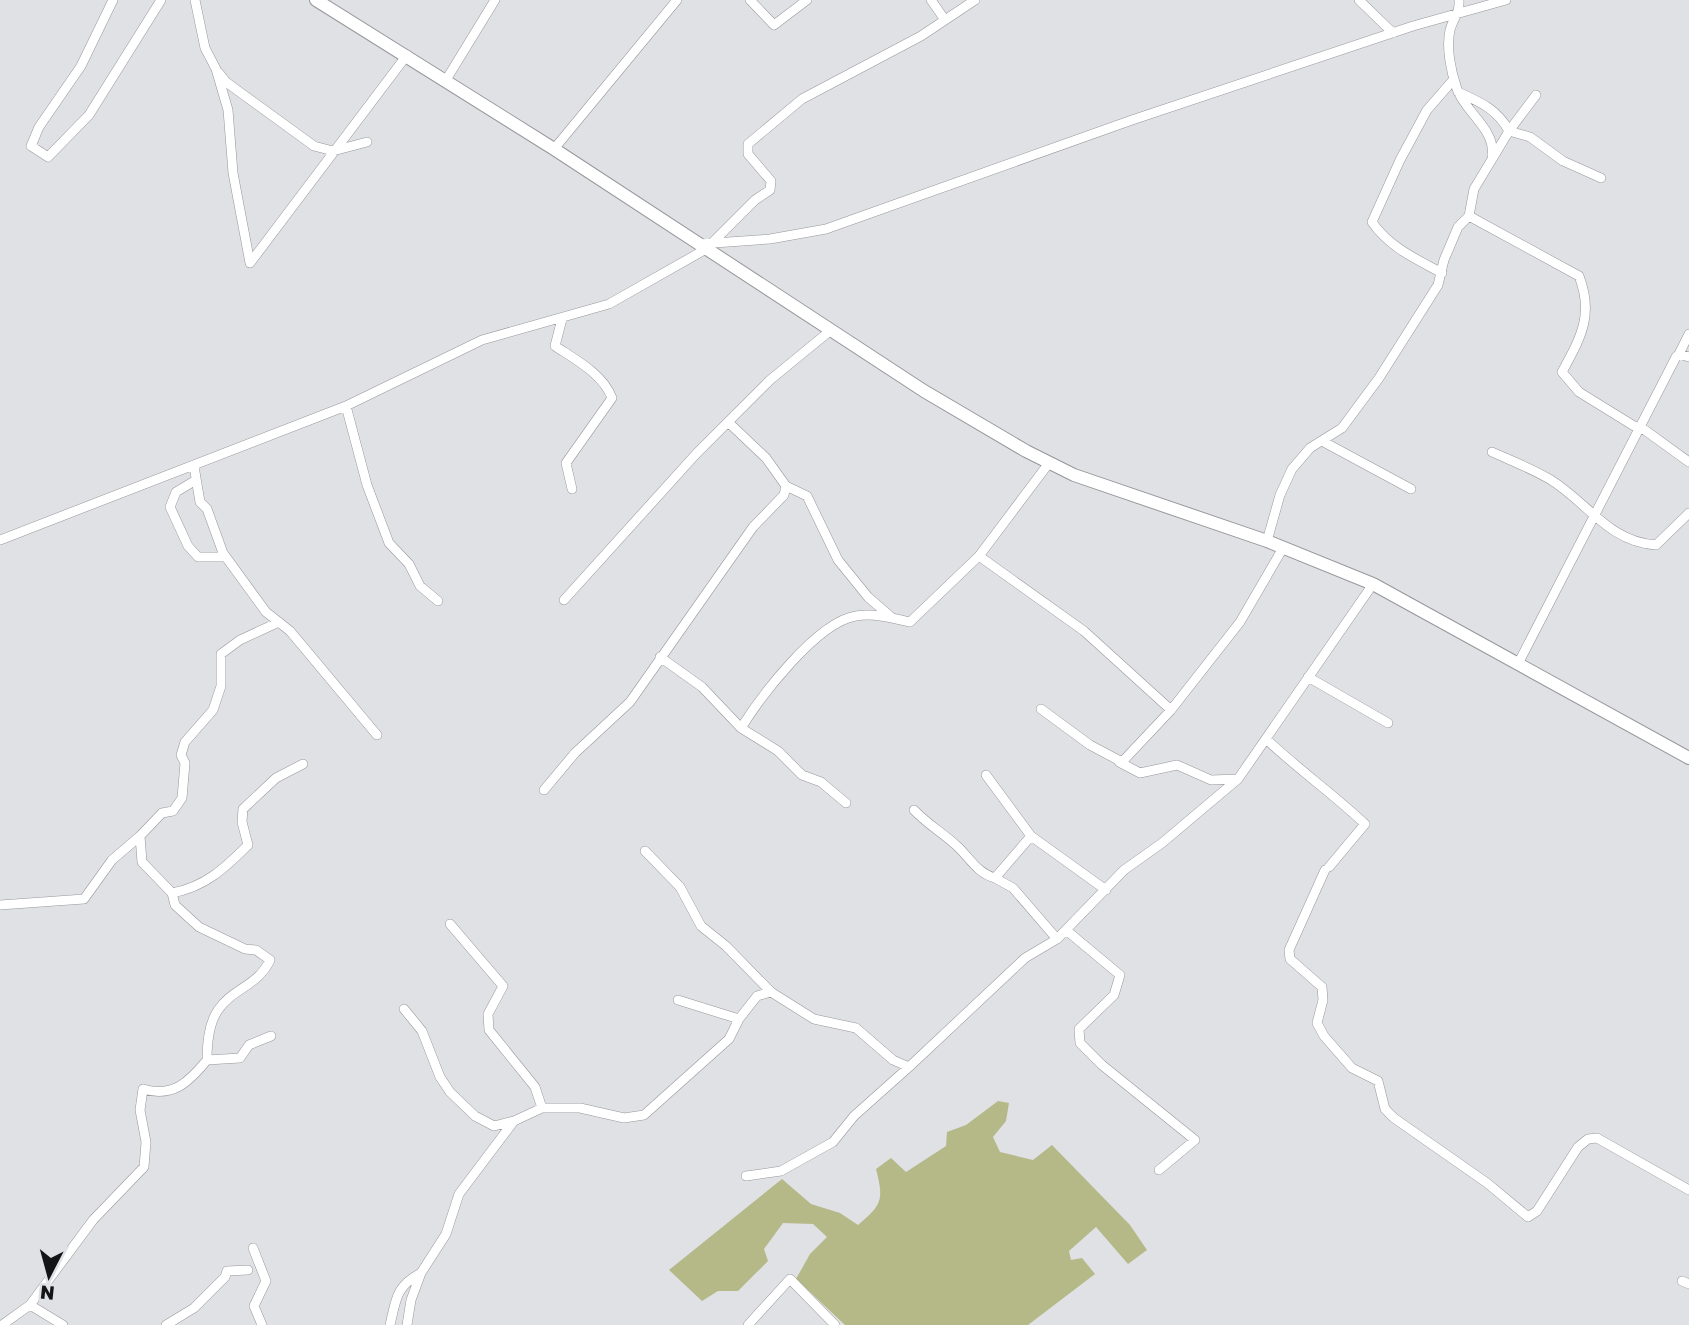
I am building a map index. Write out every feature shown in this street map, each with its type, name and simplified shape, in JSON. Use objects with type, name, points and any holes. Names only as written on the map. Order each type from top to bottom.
[{"type":"main road","points":[[316,0],[554,149],[979,425],[1049,463],[1107,487],[1267,541],[1373,584],[1689,758]]},
{"type":"street","points":[[113,0],[81,65],[39,127],[31,146],[48,157],[89,115],[162,0]]},
{"type":"street","points":[[195,0],[205,48],[226,82],[314,146],[333,151],[367,142]]},
{"type":"street","points":[[446,80],[495,0]]},
{"type":"street","points":[[554,149],[677,0]]},
{"type":"street","points":[[750,0],[774,25],[807,0]]},
{"type":"street","points":[[932,0],[945,20]]},
{"type":"street","points":[[0,540],[346,406],[482,340],[562,319],[609,303],[705,246],[755,200],[770,190],[771,181],[748,154],[748,144],[802,100],[945,20],[975,0]]},
{"type":"street","points":[[1359,0],[1393,33]]},
{"type":"street","points":[[1459,0],[1460,14],[1451,26],[1449,38],[1454,79],[1458,92],[1491,139],[1492,158]]},
{"type":"street","points":[[705,246],[790,237],[826,229],[1132,120],[1393,33],[1506,0]]},
{"type":"street","points":[[216,69],[228,110],[233,173],[250,263],[407,55]]},
{"type":"street","points":[[1442,272],[1408,255],[1381,235],[1372,222],[1399,160],[1427,110],[1454,79]]},
{"type":"street","points":[[1458,92],[1484,103],[1501,116],[1509,131],[1530,137],[1563,161],[1601,178]]},
{"type":"street","points":[[1267,541],[1280,495],[1292,469],[1310,448],[1342,428],[1379,378],[1442,272],[1444,260],[1458,227],[1469,216],[1474,189],[1509,131],[1536,95]]},
{"type":"street","points":[[1469,216],[1579,276],[1585,292],[1588,318],[1562,372],[1579,392],[1634,426],[1642,428],[1689,462]]},
{"type":"street","points":[[562,319],[555,346],[584,365],[609,388],[612,398],[566,463],[572,489]]},
{"type":"street","points":[[564,600],[728,422],[770,380],[831,330]]},
{"type":"street","points":[[1519,662],[1592,515],[1684,356],[1689,334]]},
{"type":"street","points":[[346,406],[368,485],[389,543],[409,564],[420,586],[438,601]]},
{"type":"street","points":[[728,422],[766,458],[786,486],[807,496],[838,560],[868,597],[891,617]]},
{"type":"street","points":[[1322,441],[1410,489]]},
{"type":"street","points":[[1492,452],[1552,481],[1616,535],[1641,544],[1656,545],[1689,513]]},
{"type":"street","points":[[741,729],[762,693],[798,654],[818,639],[855,616],[891,617],[910,622],[979,556],[1049,463]]},
{"type":"street","points":[[194,466],[200,502],[207,509],[226,556],[266,612],[279,622],[377,735]]},
{"type":"street","points":[[196,480],[176,492],[170,507],[188,547],[198,557],[226,556]]},
{"type":"street","points":[[544,790],[575,753],[630,702],[660,657],[721,577],[753,527],[784,495],[786,486]]},
{"type":"street","points":[[1119,762],[1132,753],[1171,710],[1240,622],[1283,548]]},
{"type":"street","points":[[979,556],[1028,595],[1084,631],[1171,710]]},
{"type":"street","points":[[746,1176],[781,1171],[833,1142],[854,1116],[1025,958],[1057,939],[1124,870],[1238,779],[1373,584]]},
{"type":"street","points":[[0,905],[84,899],[112,860],[162,813],[173,811],[182,798],[185,764],[181,755],[184,742],[213,710],[220,686],[221,654],[240,640],[279,622]]},
{"type":"street","points":[[660,657],[702,687],[741,729],[778,751],[802,775],[821,782],[846,803]]},
{"type":"street","points":[[1308,677],[1388,723]]},
{"type":"street","points":[[1041,709],[1090,745],[1140,773],[1177,765],[1211,780],[1238,779]]},
{"type":"street","points":[[1266,739],[1328,789],[1365,824],[1327,868],[1289,950],[1290,959],[1322,987],[1323,1000],[1317,1023],[1324,1037],[1352,1068],[1378,1081],[1385,1109],[1487,1183],[1528,1217],[1537,1212],[1578,1147],[1588,1139],[1597,1138],[1689,1190]]},
{"type":"street","points":[[172,893],[194,889],[248,845],[242,822],[243,809],[276,778],[303,764]]},
{"type":"street","points":[[986,775],[1031,836],[1106,890]]},
{"type":"street","points":[[914,810],[932,829],[955,845],[983,874],[1013,888],[1057,939]]},
{"type":"street","points":[[2,1325],[30,1305],[93,1220],[144,1167],[146,1142],[140,1110],[144,1089],[160,1094],[172,1090],[194,1075],[207,1060],[217,1012],[232,996],[263,975],[270,960],[257,950],[245,949],[199,927],[175,905],[172,893],[142,862],[140,836]]},
{"type":"street","points":[[995,878],[1031,836]]},
{"type":"street","points":[[645,851],[680,887],[701,926],[726,946],[771,992],[814,1019],[856,1028],[893,1060],[909,1067]]},
{"type":"street","points":[[450,923],[503,986],[488,1014],[489,1030],[535,1087],[542,1108]]},
{"type":"street","points":[[1066,930],[1120,975],[1114,995],[1079,1029],[1080,1043],[1102,1065],[1195,1140],[1159,1170]]},
{"type":"street","points":[[404,1009],[422,1031],[440,1077],[450,1092],[475,1116],[494,1126],[514,1121],[542,1108],[580,1108],[624,1118],[644,1115],[729,1039],[739,1019],[757,996],[771,992]]},
{"type":"street","points":[[678,1000],[739,1019]]},
{"type":"street","points":[[207,1060],[240,1058],[249,1045],[271,1036]]},
{"type":"street","points":[[407,1325],[411,1300],[421,1273],[446,1234],[459,1194],[514,1121]]},
{"type":"street","points":[[253,1248],[266,1281],[254,1306],[262,1325]]},
{"type":"street","points":[[166,1325],[194,1308],[225,1277],[227,1270],[248,1270]]},
{"type":"street","points":[[390,1325],[396,1293],[407,1280],[421,1273]]},
{"type":"street","points":[[748,1325],[790,1279],[835,1325]]},
{"type":"street","points":[[30,1305],[63,1325]]},
{"type":"green space","points":[[998,1101],[1009,1103],[1006,1121],[993,1137],[1000,1152],[1033,1160],[1052,1145],[1130,1225],[1147,1250],[1128,1264],[1096,1227],[1069,1251],[1071,1260],[1082,1258],[1095,1274],[1028,1325],[845,1325],[796,1279],[810,1254],[827,1237],[813,1224],[783,1223],[764,1249],[768,1261],[738,1291],[718,1291],[702,1301],[669,1270],[782,1179],[811,1204],[840,1213],[858,1225],[879,1201],[880,1188],[876,1169],[891,1158],[906,1172],[946,1146],[947,1132],[966,1125]]}]
